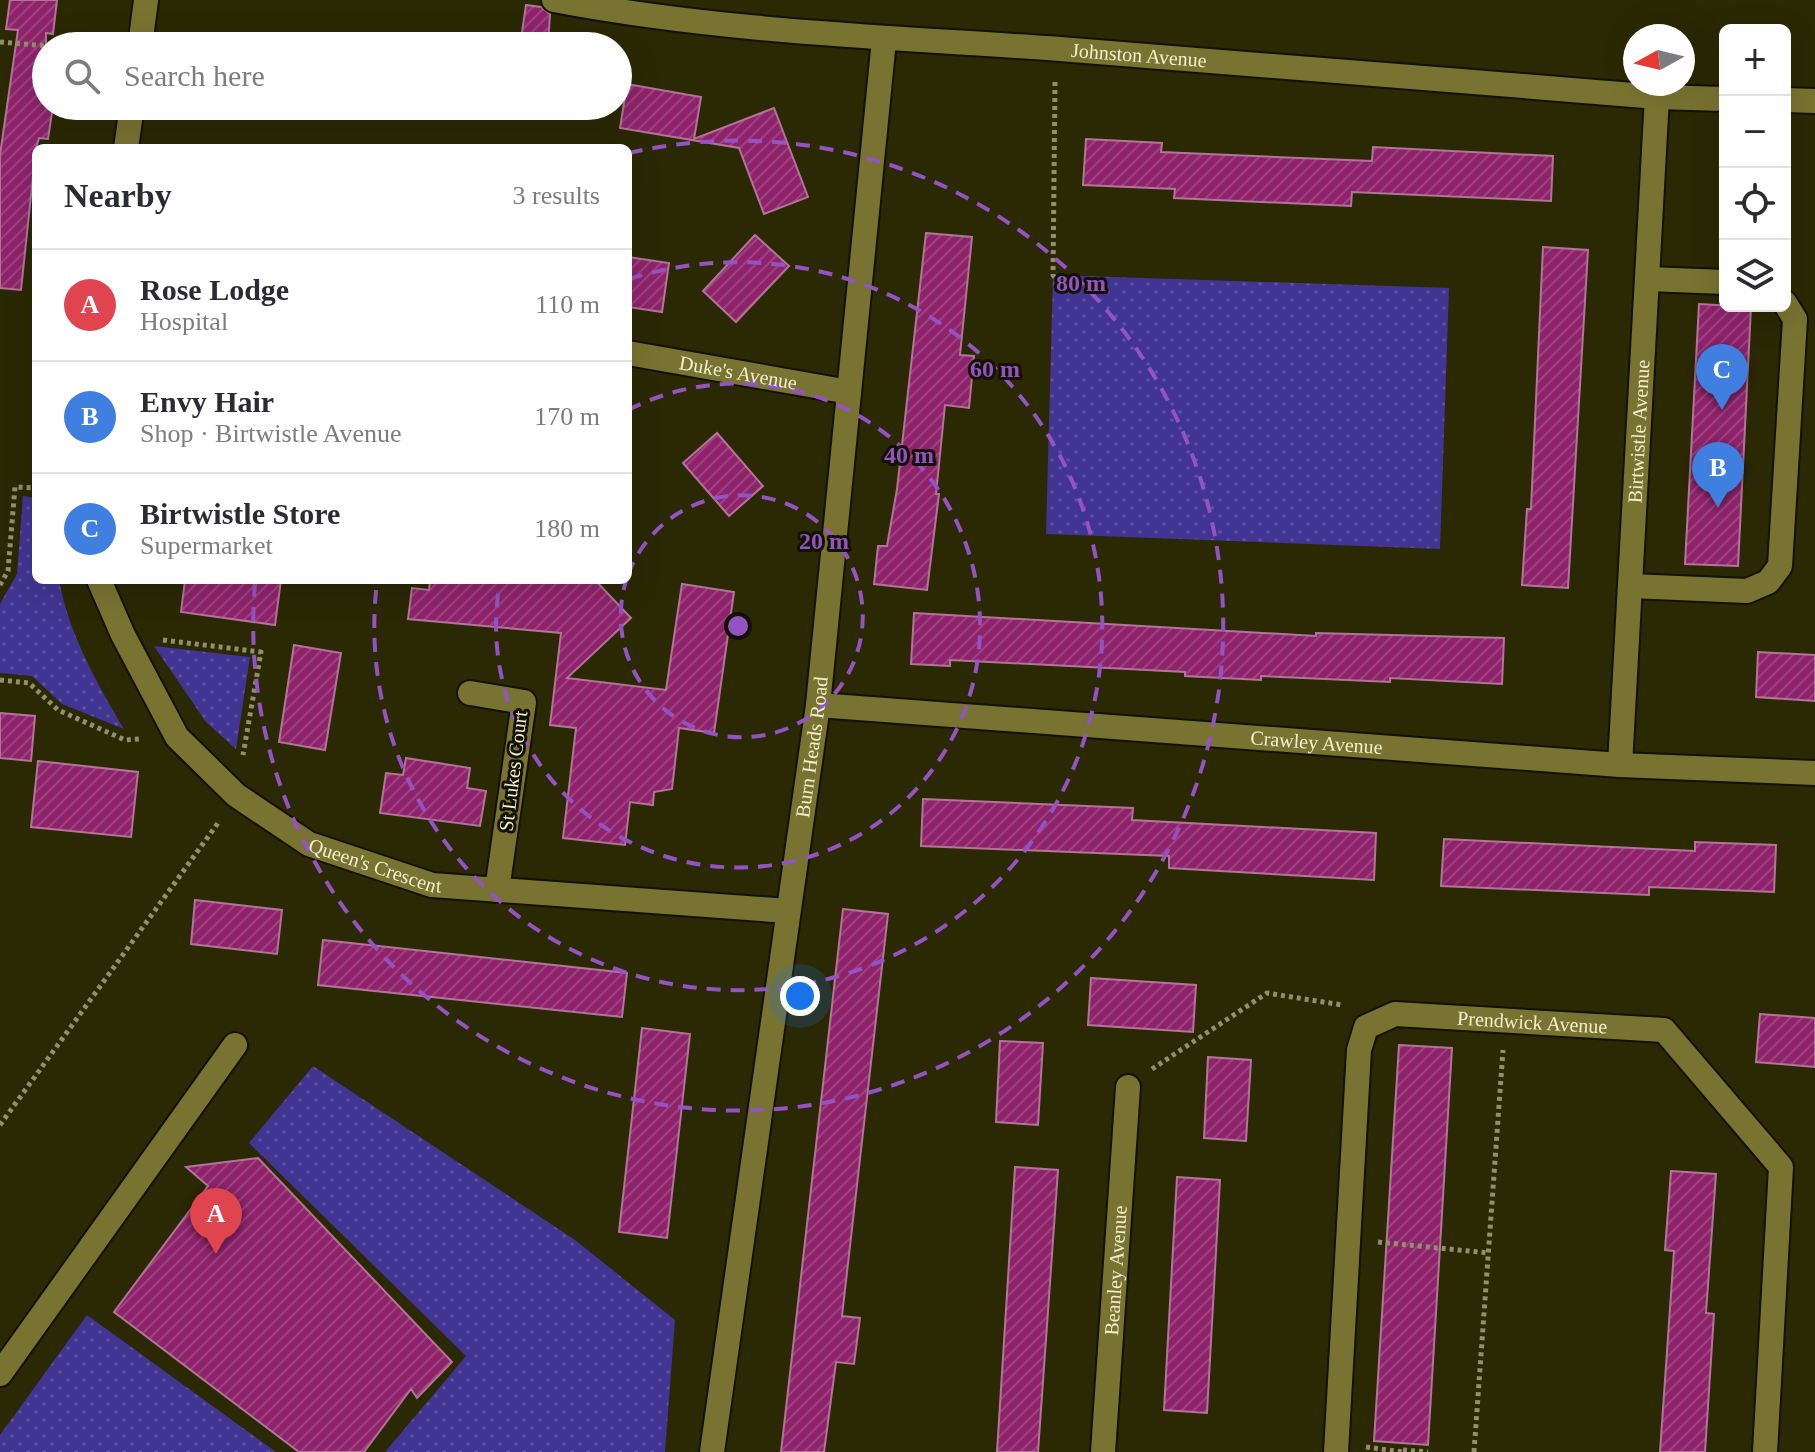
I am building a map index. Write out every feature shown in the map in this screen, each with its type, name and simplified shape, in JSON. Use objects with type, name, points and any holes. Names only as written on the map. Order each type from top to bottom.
[{"type":"street","points":[[142,32],[146,0]]},
{"type":"street","name":"Johnston Avenue","points":[[554,0],[618,12],[884,40],[1056,49],[1657,97],[1719,99]]},
{"type":"street","name":"Burn Heads Road","points":[[712,1452],[818,705],[884,40]]},
{"type":"street","name":"Birtwistle Avenue","points":[[1620,765],[1657,97]]},
{"type":"street","points":[[1791,100],[1815,101]]},
{"type":"street","points":[[127,144],[130,120]]},
{"type":"street","points":[[1648,279],[1719,282]]},
{"type":"street","points":[[1631,586],[1747,591],[1768,582],[1780,566],[1795,319],[1791,312]]},
{"type":"street","name":"Duke's Avenue","points":[[632,354],[849,392]]},
{"type":"street","name":"Queen's Crescent","points":[[101,584],[123,635],[177,737],[236,795],[309,844],[432,885],[788,911]]},
{"type":"street","name":"St Lukes Court","points":[[470,693],[524,702],[497,890]]},
{"type":"street","name":"Crawley Avenue","points":[[818,705],[1620,765],[1815,773]]},
{"type":"street","points":[[1336,1452],[1359,1050],[1366,1027],[1395,1014]]},
{"type":"street","name":"Prendwick Avenue","points":[[1395,1014],[1664,1030],[1781,1167],[1765,1452]]},
{"type":"street","points":[[0,1374],[235,1045]]},
{"type":"street","name":"Beanley Avenue","points":[[1103,1452],[1128,1087]]},
{"type":"path","points":[[0,42],[32,45]]},
{"type":"path","points":[[1056,49],[1053,275],[1060,286]]},
{"type":"path","points":[[0,585],[8,571],[15,487],[32,488]]},
{"type":"path","points":[[0,1125],[236,795],[261,652],[123,635]]},
{"type":"path","points":[[0,680],[29,683],[58,710],[125,740],[177,737]]},
{"type":"path","points":[[1128,1087],[1167,1057],[1267,993],[1395,1014]]},
{"type":"path","points":[[1474,1452],[1505,1021]]},
{"type":"path","points":[[1348,1239],[1489,1253]]},
{"type":"path","points":[[1403,1450],[1428,1452]]},
{"type":"shaded area","points":[[1053,275],[1449,288],[1440,549],[1046,534]]},
{"type":"shaded area","points":[[23,496],[32,497],[32,584],[60,584],[77,638],[124,729],[62,704],[32,676],[0,673],[0,604],[17,574]]},
{"type":"shaded area","points":[[154,646],[250,657],[236,749],[206,722]]},
{"type":"shaded area","points":[[313,1066],[575,1240],[675,1320],[665,1452],[385,1452],[466,1356],[249,1143]]},
{"type":"shaded area","points":[[87,1315],[276,1452],[0,1452],[0,1435]]},
{"type":"building","points":[[10,0],[57,0],[53,32],[32,32],[32,120],[51,120],[48,139],[39,138],[37,144],[32,144],[32,186],[21,290],[0,288],[0,155],[18,30],[6,29]]},
{"type":"building","points":[[526,5],[541,7],[550,14],[549,32],[522,32]]},
{"type":"building","points":[[632,85],[701,97],[694,139],[774,108],[808,197],[764,214],[739,148],[620,128],[621,120],[632,120]]},
{"type":"building","points":[[1086,139],[1162,143],[1161,152],[1372,161],[1373,147],[1553,156],[1551,201],[1352,192],[1351,206],[1174,198],[1175,189],[1083,185]]},
{"type":"building","points":[[926,233],[972,237],[960,355],[974,356],[969,408],[945,405],[936,494],[939,494],[927,590],[874,584],[878,546],[887,546],[897,489]]},
{"type":"building","points":[[755,235],[789,266],[736,322],[703,291]]},
{"type":"building","points":[[1543,247],[1588,250],[1568,588],[1522,585],[1527,509],[1531,509]]},
{"type":"building","points":[[632,258],[669,263],[662,312],[632,308]]},
{"type":"building","points":[[1699,304],[1719,305],[1719,312],[1751,312],[1738,566],[1685,564]]},
{"type":"building","points":[[717,433],[763,486],[729,516],[683,463]]},
{"type":"building","points":[[184,584],[280,584],[275,625],[181,612]]},
{"type":"building","points":[[430,584],[599,584],[631,618],[567,678],[666,690],[682,584],[734,592],[714,733],[679,728],[672,789],[654,792],[653,805],[630,802],[625,845],[563,838],[576,728],[550,725],[561,633],[408,619],[412,588],[429,590]]},
{"type":"building","points":[[914,613],[1316,636],[1316,633],[1504,638],[1502,684],[1390,678],[1390,682],[1261,676],[1261,680],[1185,676],[1185,672],[950,660],[950,666],[911,664]]},
{"type":"building","points":[[294,645],[341,653],[325,750],[279,742]]},
{"type":"building","points":[[1758,652],[1815,655],[1815,701],[1756,697]]},
{"type":"building","points":[[0,713],[35,716],[31,761],[0,758]]},
{"type":"building","points":[[406,758],[470,768],[467,788],[486,791],[480,826],[380,813],[386,773],[403,775]]},
{"type":"building","points":[[38,761],[138,772],[131,837],[31,827]]},
{"type":"building","points":[[923,799],[1133,808],[1132,820],[1376,833],[1374,880],[1169,868],[1169,856],[921,846]]},
{"type":"building","points":[[1444,839],[1695,851],[1695,842],[1776,845],[1774,892],[1649,887],[1649,895],[1441,886]]},
{"type":"building","points":[[195,900],[282,910],[277,954],[191,944]]},
{"type":"building","points":[[843,909],[888,914],[842,1316],[860,1318],[854,1364],[836,1362],[824,1452],[781,1452]]},
{"type":"building","points":[[323,940],[627,973],[622,1017],[318,985]]},
{"type":"building","points":[[1091,978],[1196,985],[1193,1032],[1088,1025]]},
{"type":"building","points":[[1760,1014],[1815,1018],[1815,1067],[1756,1062]]},
{"type":"building","points":[[642,1028],[690,1034],[667,1238],[619,1232]]},
{"type":"building","points":[[1000,1041],[1043,1043],[1038,1125],[996,1122]]},
{"type":"building","points":[[1399,1045],[1452,1048],[1428,1445],[1374,1441]]},
{"type":"building","points":[[1208,1057],[1251,1060],[1246,1141],[1204,1138]]},
{"type":"building","points":[[258,1158],[452,1362],[417,1398],[411,1389],[364,1452],[299,1452],[114,1312],[208,1186],[186,1167]]},
{"type":"building","points":[[1015,1167],[1058,1170],[1038,1452],[997,1452]]},
{"type":"building","points":[[1671,1171],[1716,1174],[1706,1313],[1714,1314],[1705,1452],[1660,1452],[1674,1251],[1665,1250]]},
{"type":"building","points":[[1177,1177],[1220,1180],[1207,1413],[1164,1410]]},
{"type":"place","name":"Birtwistle Store","points":[[1722,410]]},
{"type":"place","name":"Envy Hair","points":[[1718,508]]},
{"type":"place","name":"Rose Lodge","points":[[216,1254]]}]
